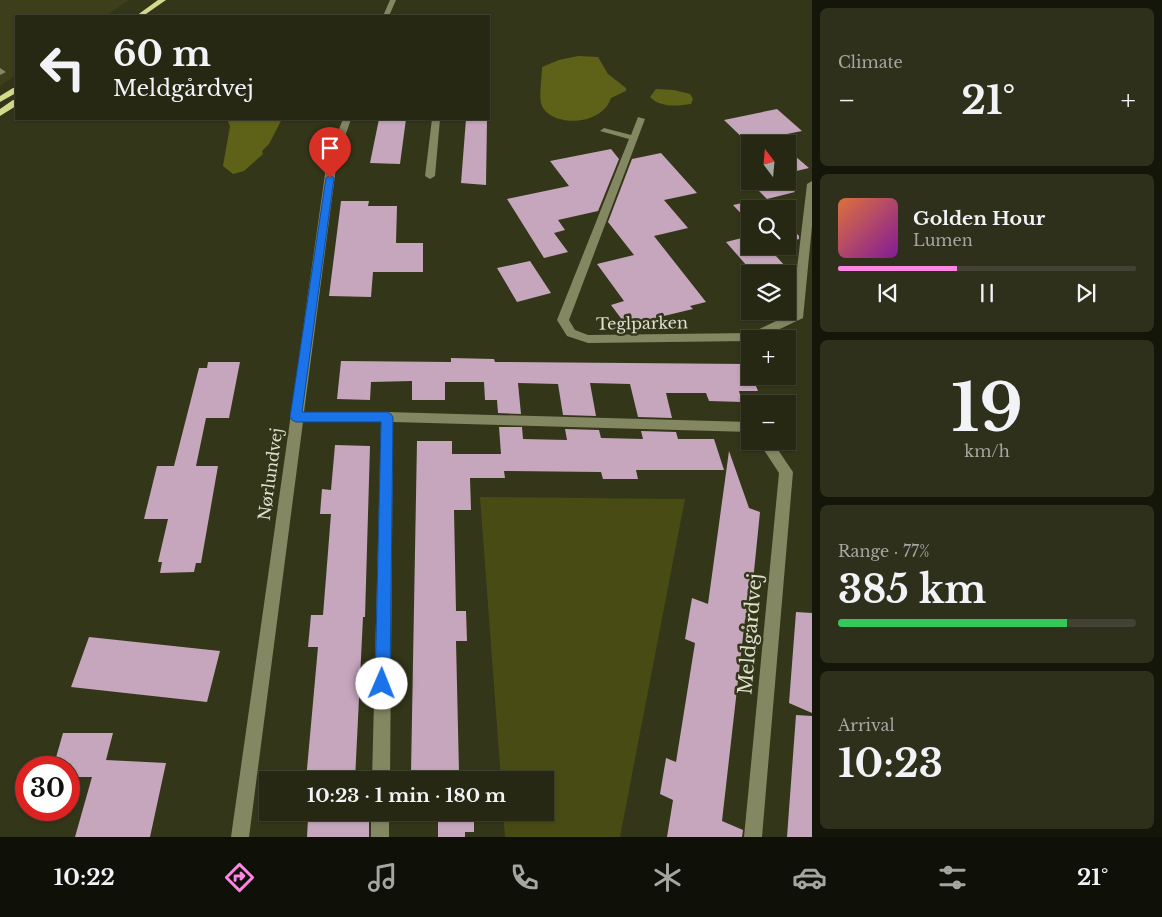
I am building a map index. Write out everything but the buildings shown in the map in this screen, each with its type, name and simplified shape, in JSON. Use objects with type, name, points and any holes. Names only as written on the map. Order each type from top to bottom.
[{"type":"main road","points":[[141,15],[163,1]]},
{"type":"main road","points":[[0,100],[15,91]]},
{"type":"main road","points":[[0,113],[15,103]]},
{"type":"street","points":[[386,15],[393,0]]},
{"type":"street","name":"Teglparken","points":[[641,119],[563,320],[571,333],[588,340],[752,337],[799,315]]},
{"type":"street","name":"Nørlundvej","points":[[240,837],[332,160],[347,120]]},
{"type":"street","points":[[430,176],[436,120]]},
{"type":"street","points":[[604,131],[634,138]]},
{"type":"street","points":[[812,184],[799,294],[799,315],[812,318]]},
{"type":"street","points":[[296,417],[387,417],[741,427]]},
{"type":"street","points":[[381,771],[387,417]]},
{"type":"street","name":"Meldgårdvej","points":[[753,837],[786,472],[770,450]]},
{"type":"street","points":[[380,821],[380,837]]},
{"type":"shaded area","points":[[0,0],[129,0],[106,15],[15,15],[15,76],[0,86]]},
{"type":"shaded area","points":[[578,56],[598,57],[608,74],[626,88],[626,91],[611,98],[605,108],[597,115],[586,119],[574,121],[553,117],[545,111],[541,103],[542,67],[559,60]]},
{"type":"shaded area","points":[[656,89],[674,90],[690,94],[693,99],[691,104],[664,105],[650,97]]},
{"type":"shaded area","points":[[227,120],[281,120],[269,144],[262,151],[263,154],[244,171],[233,174],[223,166],[230,126]]},
{"type":"shaded area","points":[[480,497],[685,499],[620,837],[505,837],[504,821],[554,821],[554,771],[500,771]]},
{"type":"route","points":[[330,178],[296,417],[387,417],[382,684]]}]
